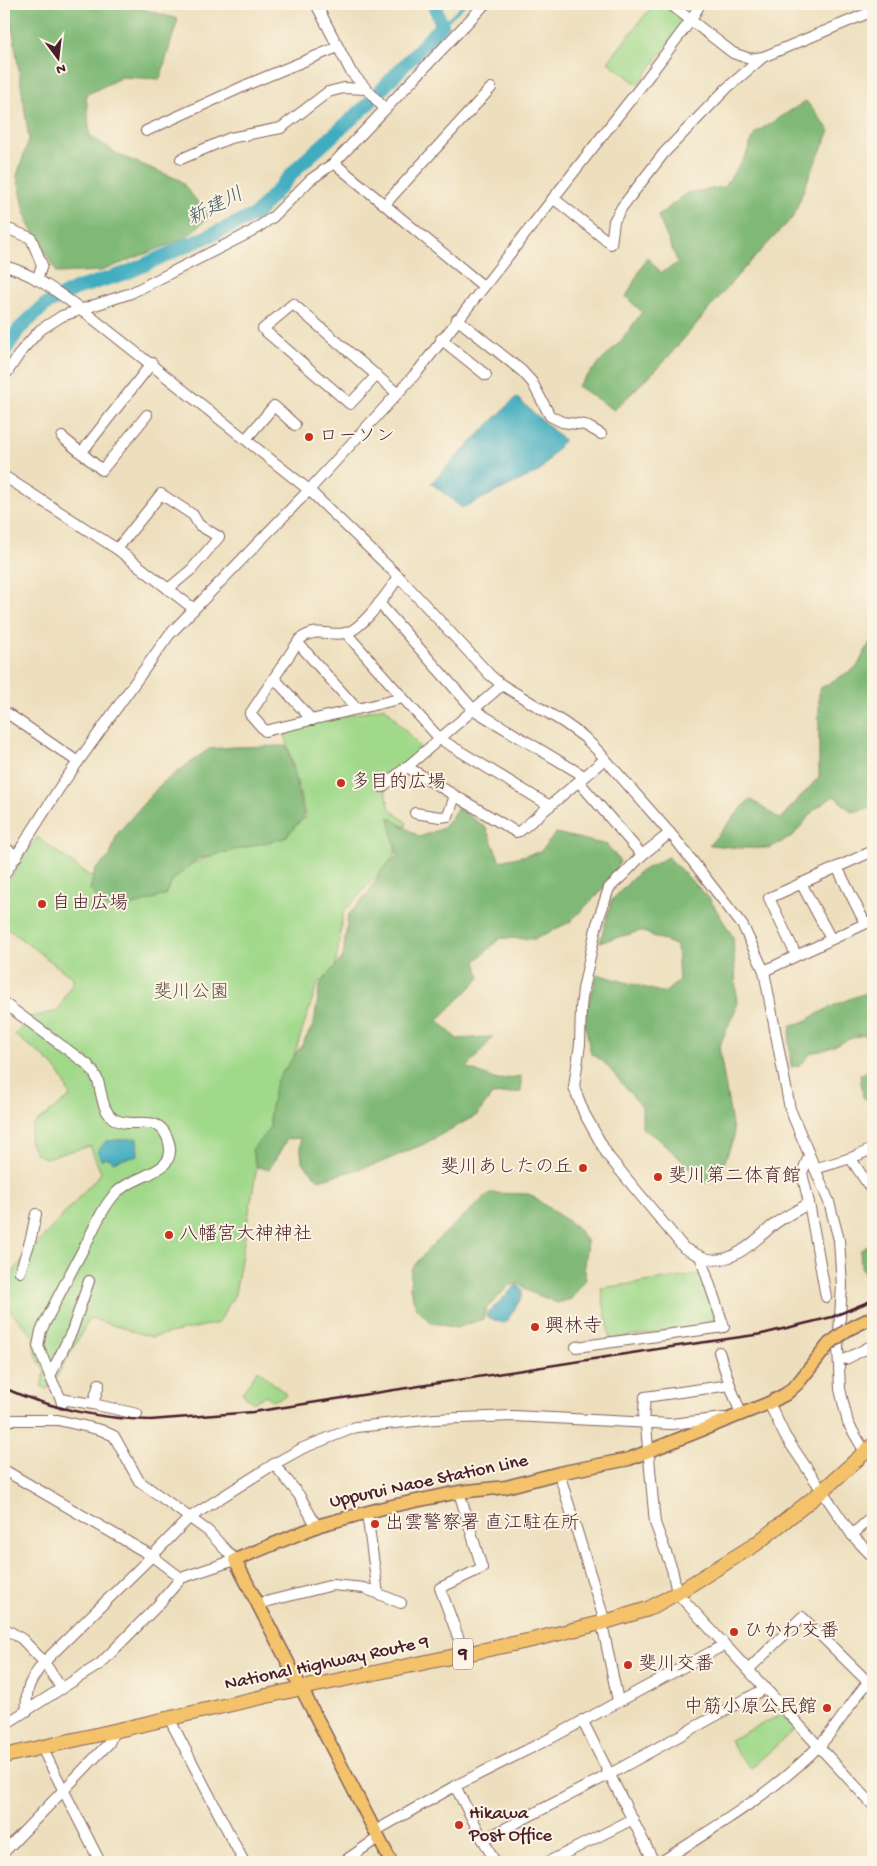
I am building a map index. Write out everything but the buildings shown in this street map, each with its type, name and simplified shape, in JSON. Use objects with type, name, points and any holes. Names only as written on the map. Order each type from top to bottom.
[{"type":"highway","name":"National Highway Route 9","points":[[4,1756],[302,1688],[532,1640],[648,1609],[756,1544],[821,1492],[869,1449]]},
{"type":"main road","name":"Uppurui Naoe Station Line","points":[[235,1560],[317,1527],[367,1513],[459,1492],[506,1486],[629,1459],[769,1403],[786,1394],[798,1383],[829,1344],[847,1330],[873,1317]]},
{"type":"main road","points":[[235,1560],[256,1604],[302,1688],[391,1862]]},
{"type":"street","points":[[316,4],[351,72],[385,109]]},
{"type":"street","points":[[4,377],[22,350],[40,330],[62,316],[131,293],[251,232],[273,217],[310,180],[334,163],[485,4]]},
{"type":"street","points":[[670,4],[734,53],[750,58],[763,57]]},
{"type":"street","points":[[4,875],[78,762],[169,635],[309,490],[418,371],[691,20],[700,4]]},
{"type":"street","points":[[553,198],[611,244],[614,221],[622,207],[664,153],[727,88],[763,57],[871,12],[873,22]]},
{"type":"street","points":[[146,131],[251,83],[338,47]]},
{"type":"street","points":[[181,159],[230,138],[281,128],[328,92],[344,88],[366,89]]},
{"type":"street","points":[[385,204],[491,88]]},
{"type":"street","points":[[334,163],[483,286]]},
{"type":"street","points":[[4,230],[11,230],[31,238],[42,265],[37,280]]},
{"type":"street","points":[[4,266],[13,268],[49,286],[81,309],[152,363],[309,490],[399,577],[469,653],[502,685],[563,722],[584,738],[605,759],[670,832],[743,926],[764,970],[790,1109],[829,1202],[839,1240],[842,1286],[838,1347],[840,1390],[848,1423],[869,1449]]},
{"type":"street","points":[[376,375],[350,404],[263,329],[293,304],[376,375],[396,394]]},
{"type":"street","points":[[457,319],[522,371],[532,382],[550,416],[562,422],[585,425],[601,434]]},
{"type":"street","points":[[442,339],[486,376]]},
{"type":"street","points":[[80,452],[152,363]]},
{"type":"street","points":[[246,439],[274,406],[295,425]]},
{"type":"street","points":[[62,437],[102,470],[148,415]]},
{"type":"street","points":[[5,480],[117,549],[194,609]]},
{"type":"street","points":[[117,549],[161,494],[193,515],[199,525],[219,537],[192,569],[168,589]]},
{"type":"street","points":[[399,577],[363,622],[346,633],[317,631],[307,634],[298,643],[250,714],[265,731],[404,698]]},
{"type":"street","points":[[379,603],[474,710],[582,779],[642,855]]},
{"type":"street","points":[[346,633],[440,739],[550,806]]},
{"type":"street","points":[[298,643],[357,710]]},
{"type":"street","points":[[274,678],[312,720]]},
{"type":"street","points":[[382,787],[502,685]]},
{"type":"street","points":[[4,711],[78,762]]},
{"type":"street","points":[[407,767],[516,832],[520,831],[605,759]]},
{"type":"street","points":[[415,813],[440,817],[448,816],[455,796]]},
{"type":"street","points":[[670,832],[642,855],[609,888],[597,924],[582,998],[580,1044],[574,1087],[584,1114],[608,1156],[684,1248],[700,1256],[711,1260],[722,1259],[750,1247],[773,1225],[809,1203]]},
{"type":"street","points":[[4,847],[17,856]]},
{"type":"street","points":[[796,956],[769,898],[873,851]]},
{"type":"street","points":[[764,970],[869,922],[837,867]]},
{"type":"street","points":[[802,883],[831,939]]},
{"type":"street","points":[[4,1003],[88,1065],[97,1080],[106,1112],[111,1117],[120,1122],[148,1122],[159,1126],[166,1134],[170,1146],[169,1157],[164,1166],[123,1186],[106,1206],[41,1331],[38,1346],[60,1409],[114,1436],[139,1481],[208,1531],[235,1560],[181,1578],[158,1605],[100,1664],[4,1725]]},
{"type":"street","points":[[815,1170],[838,1161],[851,1159],[873,1148]]},
{"type":"street","points":[[809,1156],[802,1173],[826,1298]]},
{"type":"street","points":[[851,1159],[873,1192]]},
{"type":"street","points":[[20,1272],[31,1238],[36,1214]]},
{"type":"street","points":[[576,1347],[724,1326],[700,1256]]},
{"type":"street","points":[[50,1376],[68,1339],[89,1281]]},
{"type":"street","points":[[846,1359],[873,1345]]},
{"type":"street","points":[[27,1711],[26,1695],[32,1678],[44,1662],[189,1518],[274,1464],[303,1448],[356,1427],[434,1419],[513,1416],[671,1424],[737,1416],[719,1352]]},
{"type":"street","points":[[93,1404],[99,1384]]},
{"type":"street","points":[[730,1386],[645,1397],[643,1422],[646,1426],[656,1523],[672,1569],[677,1593],[873,1806]]},
{"type":"street","points":[[769,1403],[785,1436],[821,1492],[852,1535],[873,1557]]},
{"type":"street","points":[[4,1422],[60,1409],[93,1404],[137,1414]]},
{"type":"street","points":[[274,1464],[299,1495],[317,1527]]},
{"type":"street","points":[[4,1470],[152,1556],[181,1578]]},
{"type":"street","points":[[559,1473],[604,1622],[618,1701]]},
{"type":"street","points":[[459,1492],[482,1568],[440,1588],[464,1654]]},
{"type":"street","points":[[367,1513],[378,1594]]},
{"type":"street","points":[[852,1535],[873,1516]]},
{"type":"street","points":[[256,1604],[333,1585],[364,1588],[400,1603]]},
{"type":"street","points":[[661,1862],[789,1776],[819,1746],[871,1679],[802,1617],[748,1670]]},
{"type":"street","points":[[4,1628],[22,1638],[44,1662],[62,1689]]},
{"type":"street","points":[[343,1862],[377,1834],[455,1786],[724,1645]]},
{"type":"street","points":[[483,1840],[610,1774],[766,1688]]},
{"type":"street","points":[[169,1718],[244,1862]]},
{"type":"street","points":[[582,1720],[654,1862]]},
{"type":"street","points":[[4,1852],[109,1743],[114,1731]]},
{"type":"street","points":[[42,1748],[100,1862]]},
{"type":"street","points":[[455,1786],[495,1862]]},
{"type":"street","points":[[548,1862],[633,1820]]},
{"type":"green space","points":[[9,4],[125,4],[178,19],[160,79],[122,77],[86,95],[90,136],[121,156],[180,180],[209,216],[186,238],[101,271],[57,273],[27,220],[17,176],[29,139]]},
{"type":"green space","points":[[654,4],[663,4],[685,21],[638,85],[608,62]]},
{"type":"green space","points":[[806,101],[830,131],[812,169],[793,217],[738,275],[663,363],[614,410],[577,386],[621,341],[642,312],[626,297],[647,257],[661,273],[678,263],[658,216],[687,193],[724,187],[746,155],[755,133]]},
{"type":"green space","points":[[870,642],[873,642],[873,807],[852,812],[834,796],[814,810],[792,837],[769,848],[709,845],[750,799],[780,819],[819,777],[819,689],[857,667]]},
{"type":"green space","name":"斐川公園","points":[[385,707],[422,750],[383,782],[390,809],[407,823],[392,859],[343,913],[334,977],[318,982],[256,1172],[235,1294],[218,1323],[151,1337],[90,1318],[51,1387],[46,1389],[41,1386],[45,1372],[35,1351],[34,1337],[4,1304],[4,1287],[18,1265],[101,1173],[90,1146],[45,1158],[35,1153],[29,1140],[33,1125],[70,1097],[61,1076],[55,1068],[15,1035],[30,1017],[58,1011],[74,979],[4,926],[4,888],[37,837],[88,875],[124,891],[306,818],[284,730]]},
{"type":"green space","points":[[287,746],[304,817],[285,838],[197,859],[173,880],[165,895],[132,906],[106,907],[90,890],[95,870],[110,856],[117,834],[160,785],[191,762],[209,749]]},
{"type":"green space","points":[[458,808],[486,828],[500,861],[540,852],[556,833],[607,845],[620,861],[609,883],[570,922],[535,939],[500,938],[476,961],[480,978],[438,1020],[457,1039],[493,1037],[467,1068],[497,1080],[521,1076],[521,1092],[492,1095],[477,1115],[424,1144],[377,1164],[319,1180],[302,1162],[300,1138],[287,1139],[269,1170],[256,1166],[252,1150],[270,1127],[270,1112],[276,1081],[302,1045],[314,1024],[320,984],[343,957],[348,915],[367,895],[383,868],[397,856],[389,817],[420,837],[443,828]]},
{"type":"green space","points":[[668,857],[709,898],[733,937],[737,1006],[719,1047],[734,1137],[719,1177],[706,1183],[661,1141],[642,1128],[642,1107],[603,1061],[591,1054],[584,1019],[597,974],[664,993],[679,981],[677,946],[641,931],[600,942],[612,900],[639,872]]},
{"type":"green space","points":[[870,992],[873,995],[873,1039],[870,1035],[855,1037],[828,1049],[813,1052],[799,1066],[791,1067],[789,1042],[791,1025],[804,1022],[840,1003]]},
{"type":"green space","points":[[873,1068],[873,1099],[869,1101],[863,1097],[860,1075]]},
{"type":"green space","points":[[489,1193],[529,1194],[576,1227],[587,1242],[584,1265],[586,1279],[571,1299],[557,1303],[526,1290],[521,1284],[510,1285],[487,1308],[483,1319],[456,1328],[431,1322],[416,1308],[410,1288],[411,1269],[432,1245]]},
{"type":"green space","points":[[873,1241],[873,1279],[868,1277],[863,1271],[860,1251]]},
{"type":"green space","points":[[702,1274],[719,1320],[715,1325],[610,1339],[601,1288]]},
{"type":"green space","points":[[258,1370],[287,1395],[273,1401],[266,1395],[253,1403],[242,1393]]},
{"type":"green space","points":[[782,1714],[796,1728],[751,1768],[737,1753],[730,1740]]},
{"type":"water","points":[[516,397],[564,440],[540,471],[462,508],[431,483]]},
{"type":"water","points":[[137,1138],[138,1155],[113,1162],[111,1159],[105,1158],[102,1161],[97,1152],[106,1141]]},
{"type":"water","points":[[515,1286],[519,1286],[522,1289],[522,1297],[507,1321],[503,1323],[487,1317],[486,1315]]},
{"type":"waterway","name":"新建川","points":[[4,352],[19,329],[45,305],[75,289],[126,273],[255,215],[300,165],[366,106],[442,25],[434,4]]},
{"type":"waterway","points":[[442,25],[465,4]]},
{"type":"railway","points":[[4,1388],[57,1407],[94,1415],[131,1419],[150,1420],[253,1412],[762,1334],[832,1317],[873,1300]]},
{"type":"place","name":"ローソン","points":[[309,437]]},
{"type":"place","name":"多目的広場","points":[[341,783]]},
{"type":"place","name":"自由広場","points":[[42,904]]},
{"type":"place","name":"斐川あしたの丘","points":[[583,1168]]},
{"type":"place","name":"斐川第二体育館","points":[[658,1177]]},
{"type":"place","name":"八幡宮大神神社","points":[[169,1235]]},
{"type":"place","name":"興林寺","points":[[535,1327]]},
{"type":"place","name":"出雲警察署 直江駐在所","points":[[375,1524]]},
{"type":"place","name":"ひかわ交番","points":[[734,1632]]},
{"type":"place","name":"斐川交番","points":[[628,1665]]},
{"type":"place","name":"中筋小原公民館","points":[[827,1708]]},
{"type":"place","name":"Hikawa Post Office","points":[[459,1825]]}]
